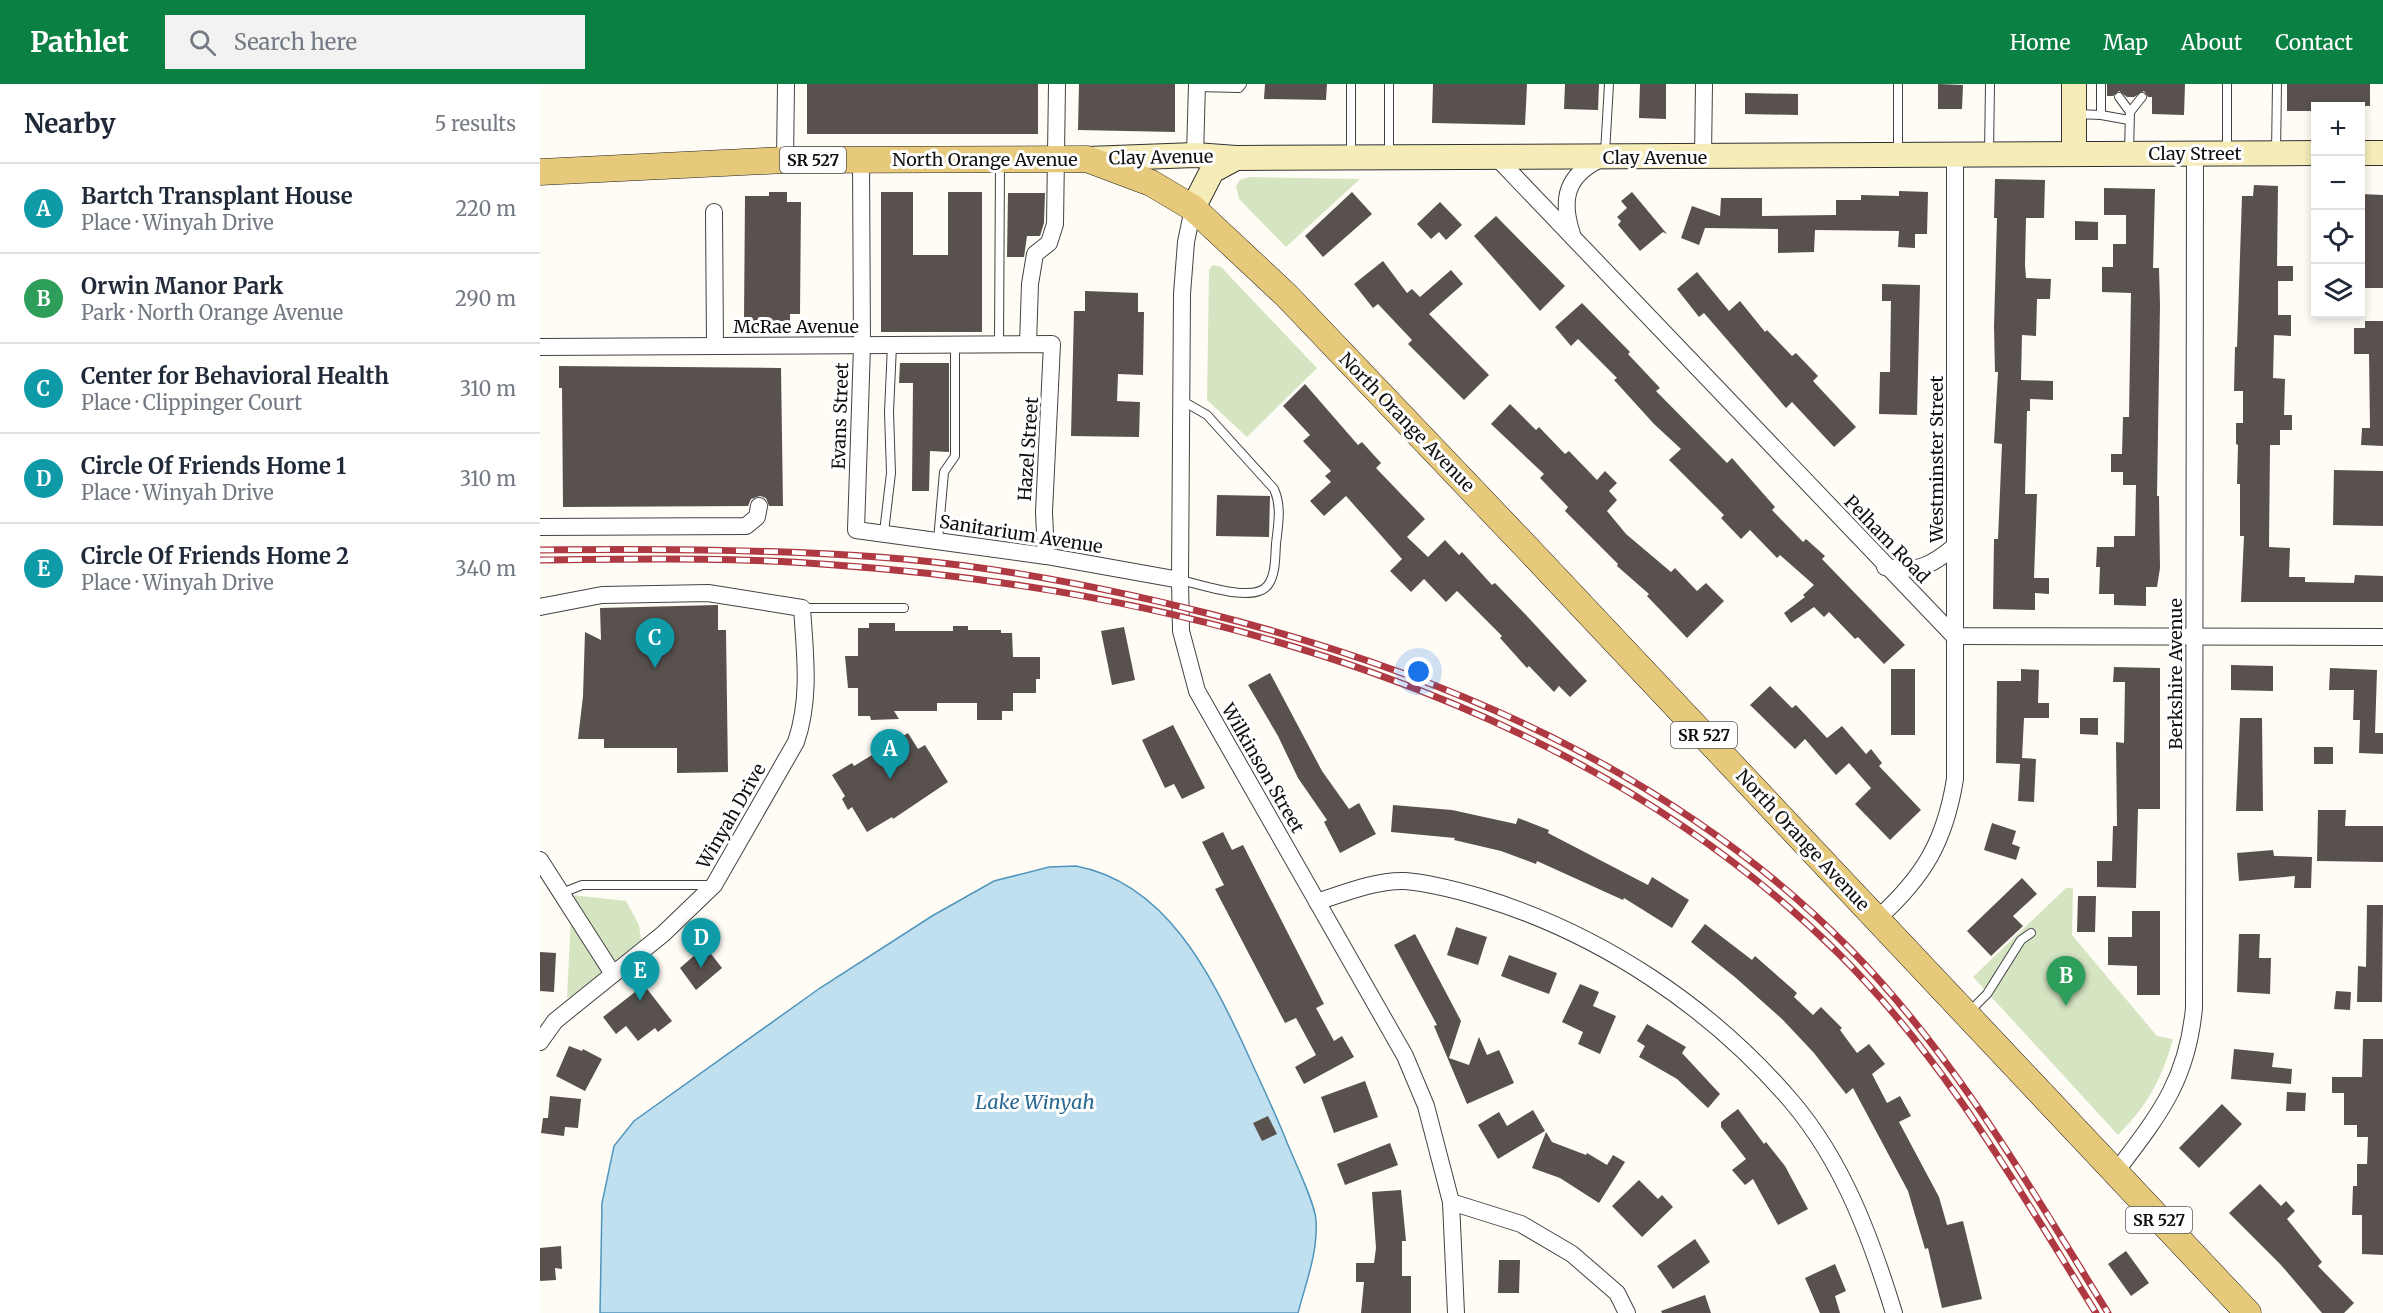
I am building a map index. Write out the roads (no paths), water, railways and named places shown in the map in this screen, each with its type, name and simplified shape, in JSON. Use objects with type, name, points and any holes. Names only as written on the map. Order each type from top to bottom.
[{"type":"main road","name":"North Orange Avenue","points":[[540,172],[785,160],[1087,159],[1151,183],[1193,208],[1302,312],[2115,1173]]},
{"type":"main road","name":"SR 527","points":[[2115,1173],[2248,1313]]},
{"type":"street","points":[[785,160],[786,84]]},
{"type":"street","points":[[1028,344],[1030,284],[1035,254],[1049,243],[1055,224],[1057,84]]},
{"type":"street","points":[[1703,156],[1704,84]]},
{"type":"street","points":[[2074,84],[2074,153]]},
{"type":"street","points":[[1195,155],[1197,86]]},
{"type":"street","name":"Clay Avenue","points":[[1087,159],[1195,155],[1236,158],[1497,158],[2074,153]]},
{"type":"street","name":"Clay Street","points":[[2074,153],[2311,153]]},
{"type":"street","name":"Berkshire Avenue","points":[[2115,1173],[2166,1104],[2183,1068],[2192,1036],[2194,1008],[2195,153]]},
{"type":"street","points":[[2365,153],[2383,153]]},
{"type":"street","name":"Westminster Street","points":[[1877,919],[1916,880],[1935,851],[1949,814],[1955,779],[1955,154]]},
{"type":"street","points":[[1573,238],[1566,214],[1567,195],[1580,173],[1588,165],[1605,157]]},
{"type":"street","name":"Clay Avenue","points":[[1193,208],[1212,171],[1236,158]]},
{"type":"street","name":"Pelham Road","points":[[1497,158],[1885,567],[1954,636]]},
{"type":"street","name":"Evans Street","points":[[856,530],[862,346],[861,160]]},
{"type":"street","name":"Wilkinson Street","points":[[1193,208],[1186,242],[1182,294],[1181,631],[1197,690],[1406,1056],[1426,1106],[1442,1158],[1451,1202],[1456,1313]]},
{"type":"street","points":[[714,212],[715,346]]},
{"type":"street","name":"McRae Avenue","points":[[540,347],[1052,344]]},
{"type":"street","name":"Hazel Street","points":[[1046,556],[1044,512],[1052,344]]},
{"type":"street","points":[[540,527],[746,526],[757,517],[759,506]]},
{"type":"street","name":"Sanitarium Avenue","points":[[856,530],[884,532],[1046,556],[1180,580]]},
{"type":"street","points":[[1885,567],[1905,570],[1923,568],[1955,546]]},
{"type":"street","points":[[540,607],[602,595],[708,593],[802,608]]},
{"type":"street","name":"Winyah Drive","points":[[540,1042],[555,1021],[663,934],[714,885],[796,742],[804,718],[807,698],[802,608]]},
{"type":"street","points":[[1954,636],[2383,637]]},
{"type":"street","points":[[541,864],[613,974]]},
{"type":"street","points":[[1317,902],[1357,888],[1403,881],[1442,886],[1516,908],[1590,942],[1658,981],[1717,1026],[1792,1102],[1841,1174],[1875,1251],[1894,1313]]},
{"type":"street","points":[[1451,1202],[1521,1224],[1572,1254],[1617,1293],[1627,1313]]},
{"type":"lane","points":[[1197,86],[1239,88],[1242,84]]},
{"type":"lane","points":[[1351,84],[1351,158]]},
{"type":"lane","points":[[1389,84],[1389,158]]},
{"type":"lane","points":[[1605,157],[1609,126],[1609,84]]},
{"type":"lane","points":[[1898,84],[1898,155]]},
{"type":"lane","points":[[1989,154],[1990,84]]},
{"type":"lane","points":[[2101,84],[2101,115]]},
{"type":"lane","points":[[2227,153],[2228,84]]},
{"type":"lane","points":[[2276,153],[2277,84]]},
{"type":"lane","points":[[2119,96],[2130,116],[2129,153]]},
{"type":"lane","points":[[2130,116],[2142,97]]},
{"type":"lane","points":[[2074,114],[2130,116]]},
{"type":"lane","points":[[999,345],[1000,158]]},
{"type":"lane","points":[[884,532],[891,473],[889,412],[892,345]]},
{"type":"lane","points":[[938,540],[944,472],[955,456],[955,345]]},
{"type":"lane","points":[[1180,580],[1215,586],[1244,595],[1261,592],[1269,584],[1274,568],[1280,501],[1274,489],[1207,415],[1181,400]]},
{"type":"lane","points":[[802,608],[904,608]]},
{"type":"lane","points":[[562,893],[582,885],[714,885]]},
{"type":"lane","points":[[1966,1014],[1987,994],[2021,940],[2031,933]]},
{"type":"water","name":"Lake Winyah","points":[[1076,866],[1108,876],[1135,891],[1160,911],[1200,962],[1231,1019],[1279,1124],[1315,1212],[1316,1232],[1313,1256],[1298,1313],[600,1313],[602,1203],[614,1146],[634,1121],[820,988],[932,916],[994,881],[1049,867]]},
{"type":"railway","points":[[540,550],[722,550],[903,559],[979,568],[1094,587],[1206,613],[1295,637],[1382,666],[1468,699],[1552,737],[1632,781],[1709,830],[1782,886],[1850,949],[1924,1033],[1957,1078],[2020,1171],[2108,1313]]},
{"type":"railway","points":[[540,560],[651,559],[798,562],[969,578],[1105,600],[1240,632],[1373,673],[1501,725],[1623,789],[1736,865],[1839,954],[1877,994],[1946,1080],[2008,1172],[2096,1313]]},
{"type":"place","name":"Center for Behavioral Health","points":[[655,668]]},
{"type":"place","name":"Bartch Transplant House","points":[[890,779]]},
{"type":"place","name":"Circle Of Friends Home 1","points":[[701,968]]},
{"type":"place","name":"Circle Of Friends Home 2","points":[[640,1001]]},
{"type":"place","name":"Orwin Manor Park","points":[[2066,1006]]}]
